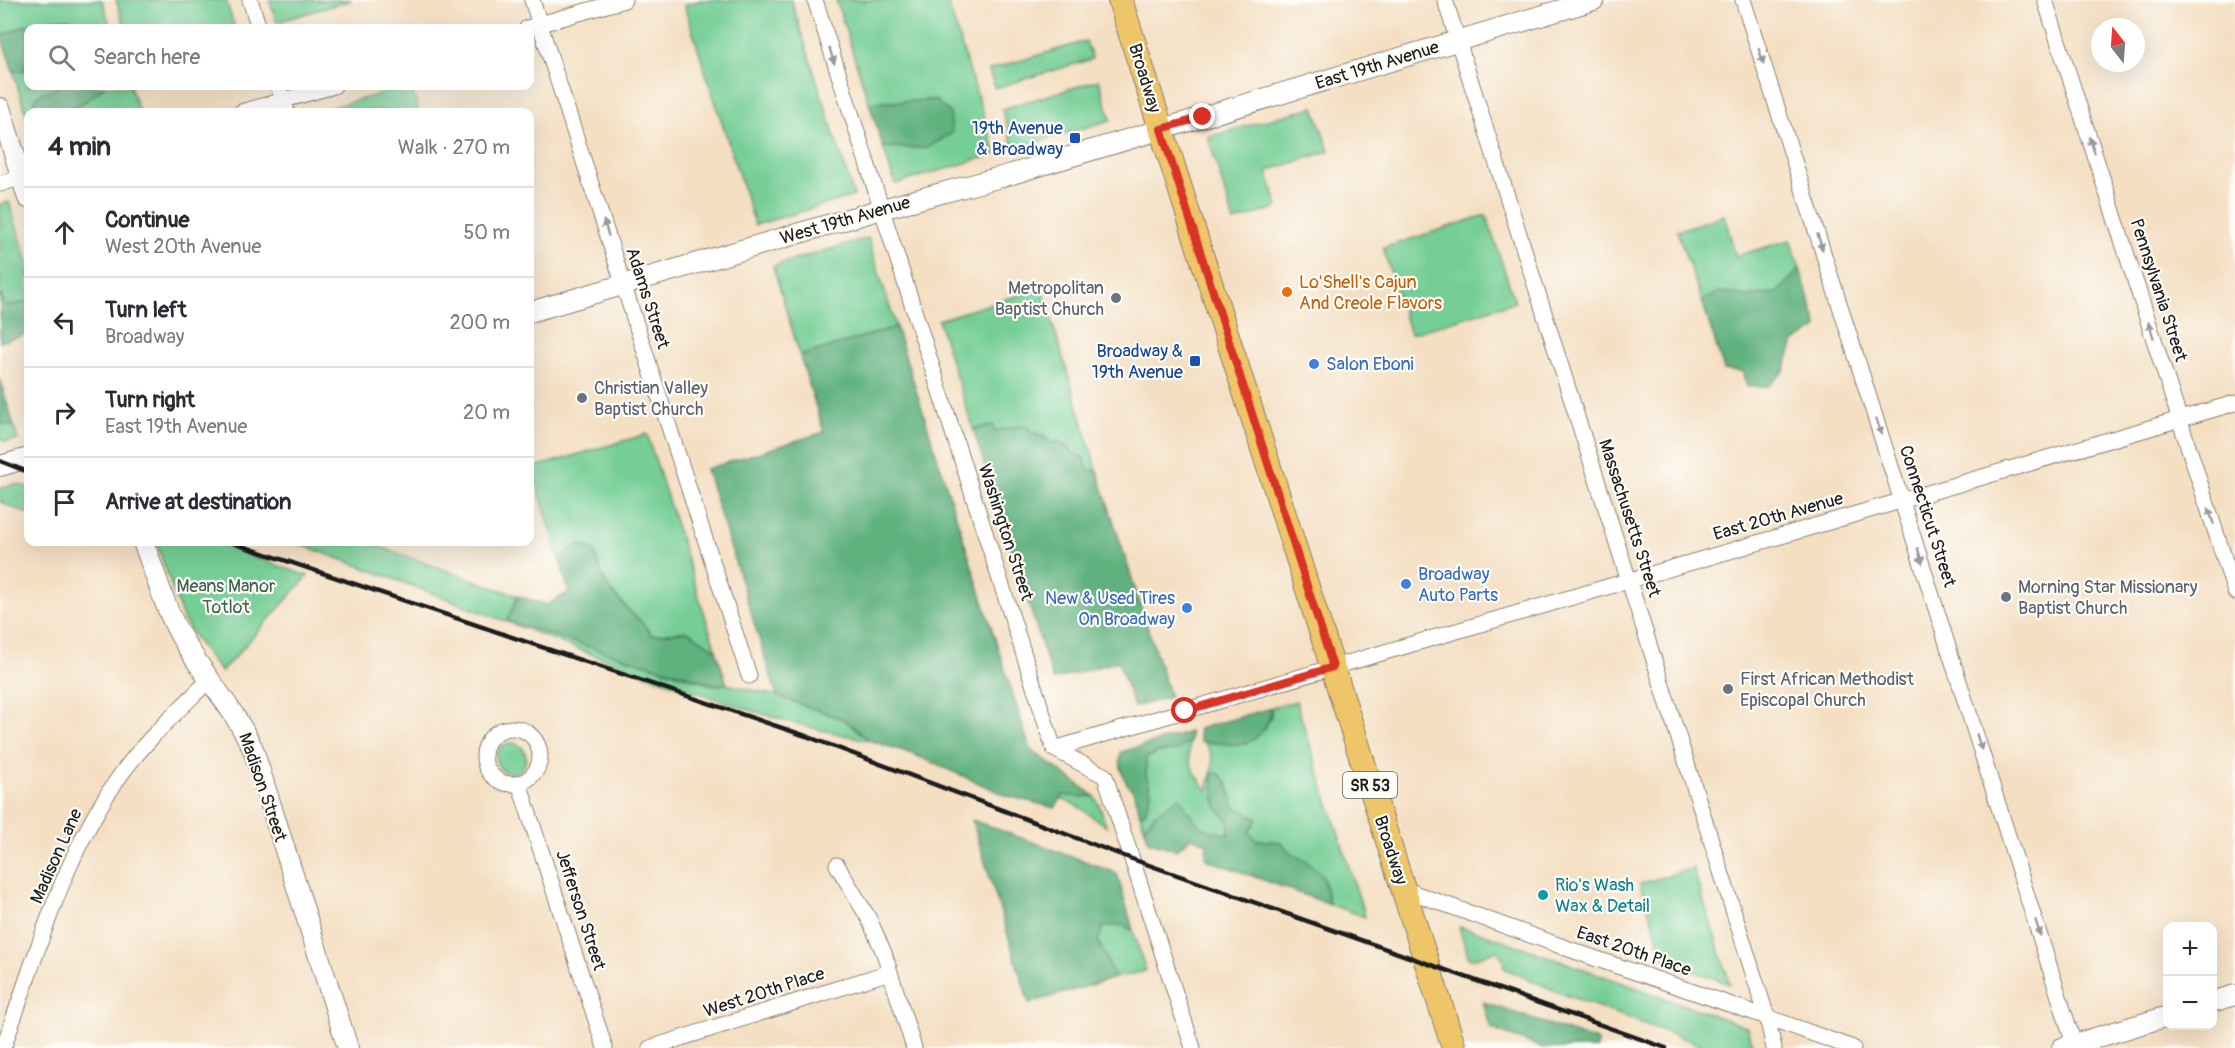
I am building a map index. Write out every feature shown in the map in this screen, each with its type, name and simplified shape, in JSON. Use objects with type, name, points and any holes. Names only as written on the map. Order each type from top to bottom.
[{"type":"main road","name":"Broadway","points":[[1120,0],[1454,1048]]},
{"type":"street","points":[[250,0],[258,24]]},
{"type":"street","name":"Adams Street","points":[[532,0],[533,24]]},
{"type":"street","points":[[534,27],[624,0]]},
{"type":"street","name":"Washington Street","points":[[814,0],[1054,749]]},
{"type":"street","name":"Massachusetts Street","points":[[1445,0],[1767,1017],[1774,1048]]},
{"type":"street","name":"East 19th Avenue","points":[[1161,129],[1594,0]]},
{"type":"street","name":"Connecticut Street","points":[[1743,0],[1902,501],[2068,1046]]},
{"type":"street","name":"Pennsylvania Street","points":[[2046,0],[2235,592]]},
{"type":"street","name":"Adams Street","points":[[534,30],[624,284],[749,676]]},
{"type":"street","points":[[254,108],[317,90]]},
{"type":"street","points":[[0,108],[24,173]]},
{"type":"street","name":"West 19th Avenue","points":[[534,311],[1161,129]]},
{"type":"street","points":[[0,183],[24,176]]},
{"type":"street","name":"East 20th Avenue","points":[[1054,749],[2235,403]]},
{"type":"street","points":[[0,466],[24,459]]},
{"type":"street","name":"Madison Street","points":[[145,546],[172,619],[242,726],[253,749],[348,1048]]},
{"type":"street","name":"Madison Lane","points":[[3,1048],[67,871],[88,826],[116,781],[211,678]]},
{"type":"street","points":[[1054,749],[1105,776],[1193,1048]]},
{"type":"street","name":"Jefferson Street","points":[[519,783],[605,1048]]},
{"type":"street","points":[[837,866],[869,919],[884,953],[914,1048]]},
{"type":"street","name":"East 20th Place","points":[[1403,890],[1853,1048]]},
{"type":"street","name":"West 20th Place","points":[[650,1048],[890,972]]},
{"type":"street","points":[[2217,1000],[2235,995]]},
{"type":"street","points":[[2068,1046],[2163,1018]]},
{"type":"green space","points":[[0,0],[102,0],[110,24],[79,24],[68,18],[24,24],[1,36]]},
{"type":"green space","points":[[116,0],[226,0],[234,24],[124,24]]},
{"type":"green space","points":[[269,0],[352,0],[277,22]]},
{"type":"green space","points":[[701,0],[791,0],[854,196],[755,225],[684,5]]},
{"type":"green space","points":[[836,0],[947,0],[996,154],[895,184],[883,147],[927,148],[935,100],[869,103]]},
{"type":"green space","points":[[68,18],[79,24],[32,24]]},
{"type":"green space","points":[[24,26],[24,71],[13,71],[1,36]]},
{"type":"green space","points":[[1086,41],[1092,59],[995,88],[989,70]]},
{"type":"green space","points":[[13,71],[24,71],[24,90],[53,90],[42,92],[35,99],[35,108],[24,108]]},
{"type":"green space","points":[[1099,80],[1111,120],[1014,149],[1002,109]]},
{"type":"green space","points":[[53,90],[100,90],[81,104],[70,108],[35,108],[35,99],[42,92]]},
{"type":"green space","points":[[100,90],[131,90],[138,108],[73,108],[78,107]]},
{"type":"green space","points":[[394,90],[412,90],[418,108],[329,108]]},
{"type":"green space","points":[[935,100],[950,113],[952,133],[927,148],[883,147],[869,103]]},
{"type":"green space","points":[[1314,107],[1329,151],[1267,171],[1278,207],[1234,222],[1208,137]]},
{"type":"green space","points":[[9,202],[24,249],[24,303],[6,306],[0,294],[0,204]]},
{"type":"green space","points":[[1486,215],[1515,302],[1410,334],[1383,248]]},
{"type":"green space","points":[[1724,215],[1736,256],[1790,240],[1800,269],[1777,293],[1747,296],[1719,292],[1702,301],[1677,231]]},
{"type":"green space","points":[[868,238],[896,327],[800,356],[773,266]]},
{"type":"green space","points":[[1800,269],[1818,328],[1794,342],[1784,371],[1769,386],[1747,387],[1742,371],[1724,370],[1702,301],[1719,292],[1747,296],[1777,293]]},
{"type":"green space","points":[[1042,288],[1097,470],[1088,471],[1084,458],[1074,453],[1068,446],[1053,444],[1046,438],[1031,432],[995,431],[992,425],[973,429],[938,320]]},
{"type":"green space","points":[[0,294],[6,306],[24,303],[24,335],[0,342]]},
{"type":"green space","points":[[896,327],[1030,749],[1094,796],[1063,795],[1055,808],[1008,796],[913,754],[869,740],[845,720],[777,696],[706,469],[824,432],[800,356]]},
{"type":"green space","points":[[0,379],[14,426],[0,423]]},
{"type":"green space","points":[[0,423],[14,426],[18,440],[5,442],[0,438]]},
{"type":"green space","points":[[993,425],[995,431],[1025,425],[1053,444],[1058,441],[1084,458],[1088,471],[1097,470],[1170,697],[1134,707],[1118,661],[1053,680],[973,429]]},
{"type":"green space","points":[[647,434],[716,650],[688,631],[652,635],[607,585],[594,550],[580,544],[559,558],[534,475],[534,467]]},
{"type":"green space","points":[[16,484],[24,486],[24,512],[0,502],[0,488]]},
{"type":"green space","points":[[580,544],[594,550],[607,585],[652,635],[688,631],[716,650],[727,684],[703,681],[507,621],[518,596],[547,605],[569,592],[559,558]]},
{"type":"green space","name":"Means Manor Totlot","points":[[157,546],[223,546],[308,576],[221,672],[183,619]]},
{"type":"green space","points":[[304,546],[378,546],[518,596],[507,620],[715,686],[727,684],[777,696],[845,720],[869,740],[811,728],[698,693]]},
{"type":"green space","points":[[1296,701],[1365,917],[1329,904],[1323,876],[1309,863],[1292,854],[1280,842],[1257,840],[1248,833],[1257,819],[1234,806],[1227,782],[1217,808],[1229,821],[1229,834],[1211,832],[1194,822],[1155,814],[1144,826],[1140,814],[1145,812],[1151,793],[1146,774],[1146,758],[1159,752],[1175,751],[1190,741],[1190,762],[1207,790],[1212,771],[1212,760],[1204,742],[1246,744],[1271,718],[1271,708]]},
{"type":"green space","points":[[1271,708],[1269,719],[1263,730],[1249,742],[1238,744],[1200,742],[1198,729]]},
{"type":"green space","points":[[1190,732],[1190,741],[1175,751],[1159,752],[1146,758],[1146,774],[1151,793],[1145,812],[1140,814],[1134,793],[1122,773],[1121,752]]},
{"type":"green space","points":[[511,743],[522,747],[526,758],[522,769],[511,773],[500,769],[496,758],[500,747]]},
{"type":"green space","points":[[1218,773],[1227,782],[1234,806],[1257,819],[1249,833],[1257,840],[1280,842],[1292,854],[1309,863],[1323,876],[1329,904],[1206,859],[1207,843],[1192,837],[1176,850],[1149,842],[1144,826],[1155,814],[1180,797],[1198,824],[1211,831],[1229,834],[1229,821],[1217,808],[1211,774]]},
{"type":"green space","points":[[1063,795],[1094,796],[1106,826],[1078,806],[1060,799]]},
{"type":"green space","points":[[972,820],[1117,873],[1133,930],[1121,925],[1103,927],[1098,941],[1115,978],[1029,1003]]},
{"type":"green space","points":[[1693,868],[1730,984],[1665,961],[1640,884]]},
{"type":"green space","points":[[1121,925],[1133,930],[1146,971],[1115,978],[1098,941],[1103,927]]},
{"type":"green space","points":[[1459,927],[1482,933],[1747,1027],[1753,1048],[1709,1048],[1558,992],[1504,968],[1503,958],[1497,951],[1469,959]]},
{"type":"green space","points":[[1483,1002],[1597,1041],[1597,1048],[1544,1048],[1491,1029]]},
{"type":"railway","points":[[0,461],[24,470]]},
{"type":"railway","points":[[242,546],[806,736],[1132,859],[1666,1048]]},
{"type":"place","name":"19th Avenue & Broadway","points":[[1075,138]]},
{"type":"place","name":"Lo'Shell's Cajun And Creole Flavors","points":[[1287,292]]},
{"type":"place","name":"Metropolitan Baptist Church","points":[[1116,298]]},
{"type":"place","name":"Broadway & 19th Avenue","points":[[1195,361]]},
{"type":"place","name":"Salon Eboni","points":[[1314,364]]},
{"type":"place","name":"Christian Valley Baptist Church","points":[[582,398]]},
{"type":"place","name":"Broadway Auto Parts","points":[[1406,584]]},
{"type":"place","name":"Morning Star Missionary Baptist Church","points":[[2006,597]]},
{"type":"place","name":"New & Used Tires On Broadway","points":[[1187,608]]},
{"type":"place","name":"First African Methodist Episcopal Church","points":[[1728,689]]},
{"type":"place","name":"Rio's Wash Wax & Detail","points":[[1543,895]]},
{"type":"route","points":[[1185,711],[1333,667],[1161,129],[1203,117]]}]
